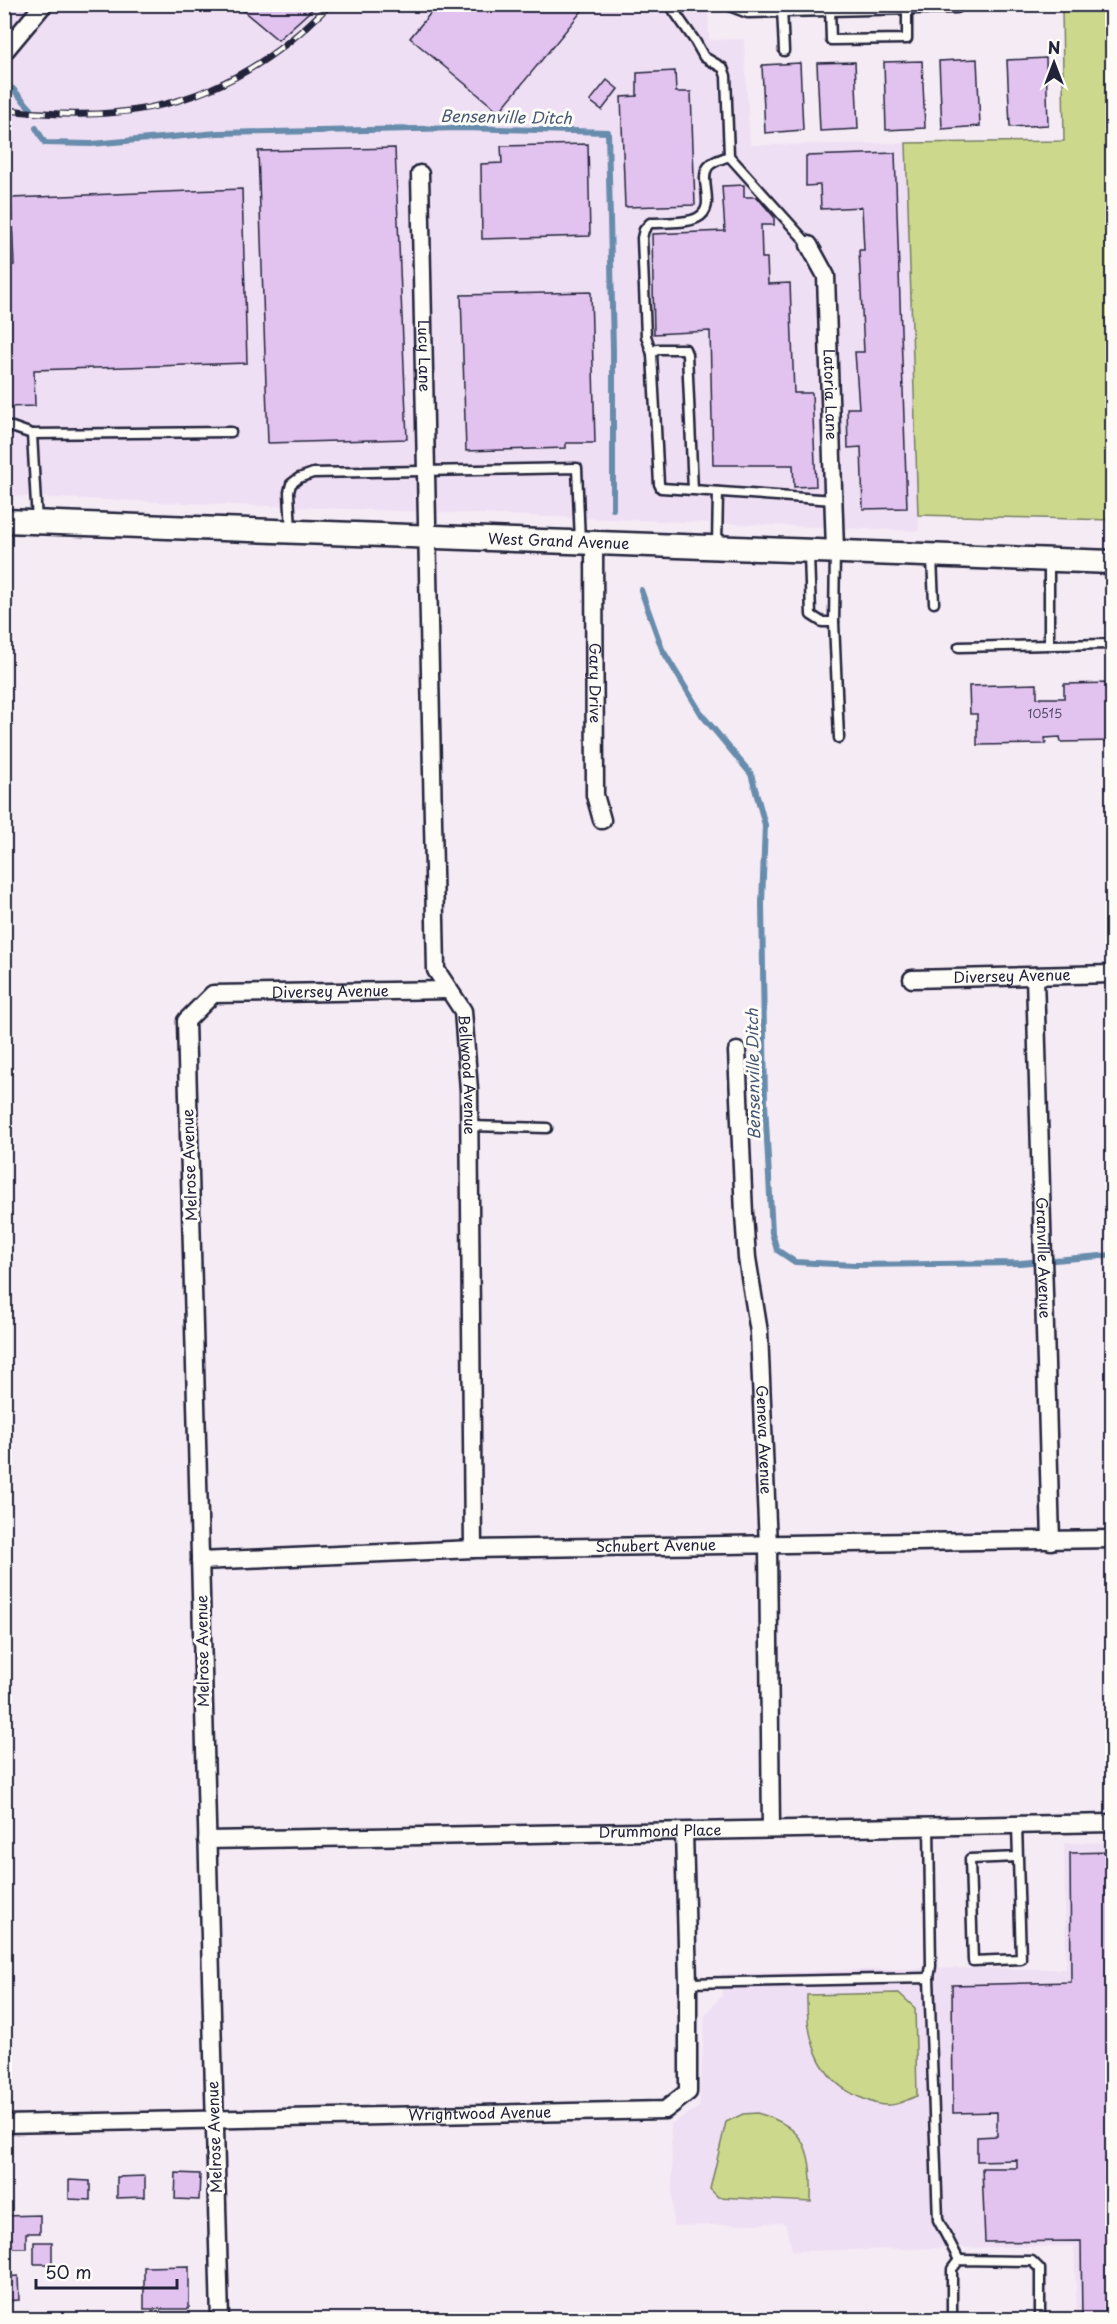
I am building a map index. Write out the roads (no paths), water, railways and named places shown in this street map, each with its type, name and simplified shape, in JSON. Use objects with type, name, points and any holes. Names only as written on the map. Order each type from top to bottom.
[{"type":"main road","name":"West Grand Avenue","points":[[4,521],[1113,562]]},
{"type":"street","points":[[4,52],[44,4]]},
{"type":"street","points":[[735,4],[748,9],[956,4]]},
{"type":"street","name":"Lucy Lane","points":[[420,174],[426,537]]},
{"type":"street","name":"Latoria Lane","points":[[809,245],[826,276],[835,550]]},
{"type":"street","name":"Bellwood Avenue","points":[[426,537],[436,970],[463,1011],[470,1126],[473,1549]]},
{"type":"street","name":"Gary Drive","points":[[587,543],[595,795],[602,820]]},
{"type":"street","name":"Diversey Avenue","points":[[912,979],[1113,974]]},
{"type":"street","name":"Granville Avenue","points":[[1035,976],[1042,1290],[1051,1540]]},
{"type":"street","name":"Diversey Avenue","points":[[213,994],[448,990]]},
{"type":"street","name":"Melrose Avenue","points":[[213,994],[186,1021],[220,2319]]},
{"type":"street","name":"Geneva Avenue","points":[[737,1051],[747,1258],[759,1332],[768,1546],[771,1828]]},
{"type":"street","name":"Schubert Avenue","points":[[200,1561],[473,1549],[1113,1539]]},
{"type":"street","name":"Drummond Place","points":[[207,1840],[1113,1823]]},
{"type":"street","name":"Wrightwood Avenue","points":[[4,2124],[665,2110],[688,2092],[684,1832]]},
{"type":"lane","points":[[669,4],[704,57],[723,68],[726,76],[729,156],[809,245]]},
{"type":"lane","points":[[830,7],[831,40],[907,39],[907,6]]},
{"type":"lane","points":[[782,8],[784,51]]},
{"type":"lane","points":[[729,156],[710,164],[706,169],[707,207],[702,215],[695,220],[650,223],[642,238],[646,336],[652,354],[659,484],[661,488],[834,500]]},
{"type":"lane","points":[[652,354],[657,349],[685,349],[687,354],[693,490]]},
{"type":"lane","points":[[4,427],[12,427],[32,434],[231,432]]},
{"type":"lane","points":[[32,434],[37,522]]},
{"type":"lane","points":[[291,532],[289,492],[291,484],[313,473],[577,468],[587,543]]},
{"type":"lane","points":[[717,547],[718,492]]},
{"type":"lane","points":[[809,549],[811,615],[822,622],[834,622]]},
{"type":"lane","points":[[835,550],[834,622],[838,738]]},
{"type":"lane","points":[[931,555],[934,603]]},
{"type":"lane","points":[[1049,559],[1049,645]]},
{"type":"lane","points":[[959,647],[1113,644]]},
{"type":"lane","points":[[470,1126],[547,1128]]},
{"type":"lane","points":[[929,1825],[931,1966],[929,1978],[938,2220],[959,2260]]},
{"type":"lane","points":[[1017,1825],[1018,1857],[1021,1959],[973,1961],[970,1859],[1018,1857]]},
{"type":"lane","points":[[688,1983],[929,1978]]},
{"type":"lane","points":[[952,2319],[952,2270],[959,2260]]},
{"type":"lane","points":[[959,2260],[1032,2261],[1040,2269],[1040,2319]]},
{"type":"waterway","name":"Bensenville Ditch","points":[[13,89],[31,109]]},
{"type":"waterway","name":"Bensenville Ditch","points":[[36,128],[45,143],[91,144],[218,133],[463,128],[608,132],[613,350],[613,509]]},
{"type":"waterway","name":"Bensenville Ditch","points":[[641,590],[662,649],[702,715],[751,774],[765,825],[762,903],[765,1103],[772,1233],[777,1250],[795,1262],[855,1265],[1020,1263],[1112,1255]]},
{"type":"railway","points":[[4,109],[42,113],[103,114],[176,101],[242,74],[302,31],[330,4]]}]
